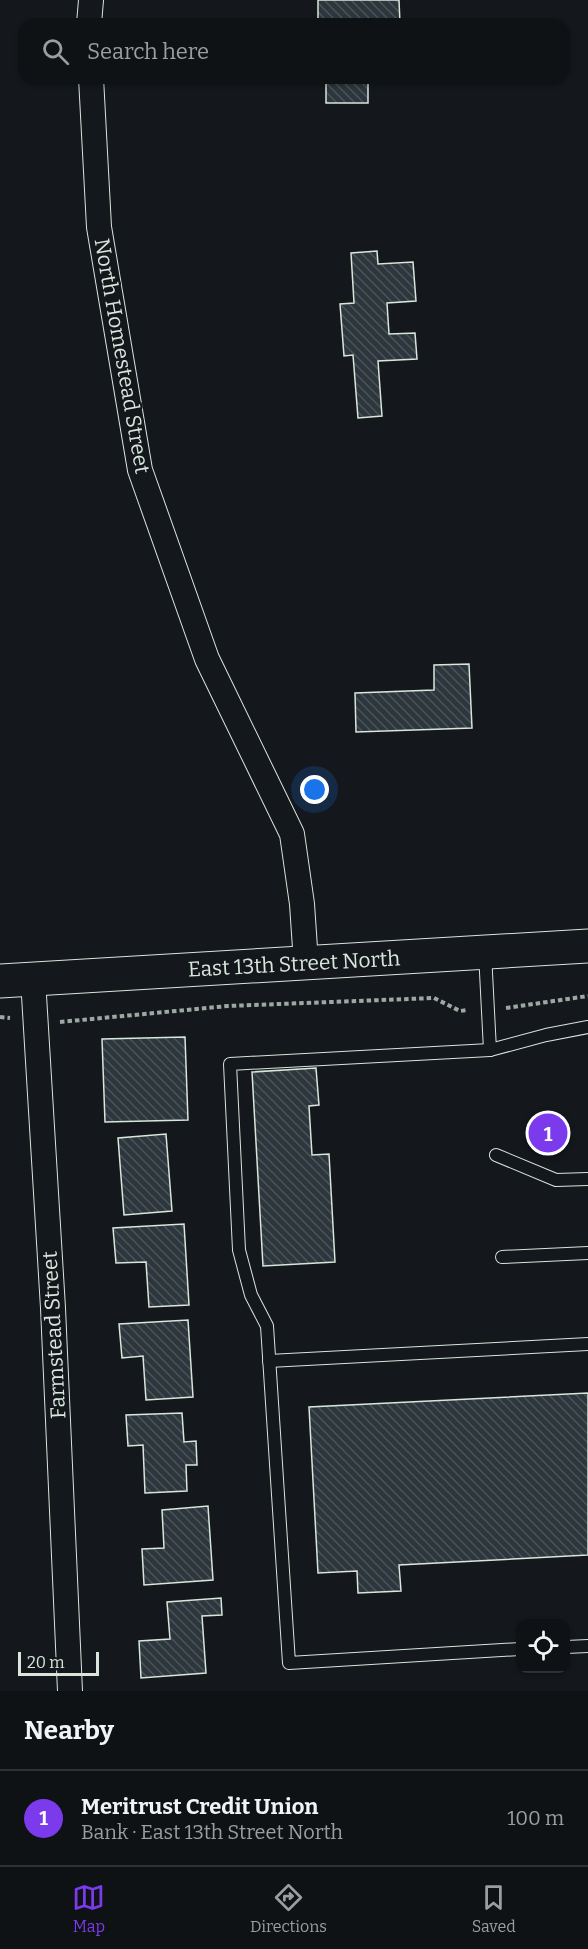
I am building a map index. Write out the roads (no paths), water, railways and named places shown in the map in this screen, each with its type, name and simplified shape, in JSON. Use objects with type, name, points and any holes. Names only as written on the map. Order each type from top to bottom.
[{"type":"main road","name":"East 13th Street North","points":[[0,981],[588,946]]},
{"type":"street","points":[[90,18],[91,0]]},
{"type":"street","name":"North Homestead Street","points":[[91,84],[99,227],[140,470],[207,659],[292,834],[302,904],[306,963]]},
{"type":"street","name":"Farmstead Street","points":[[33,979],[53,1308],[70,1691]]},
{"type":"lane","points":[[484,952],[490,1050]]},
{"type":"lane","points":[[516,1649],[289,1663],[267,1326],[251,1295],[239,1250],[230,1064],[490,1050],[546,1035],[588,1027]]},
{"type":"lane","points":[[496,1155],[556,1180],[588,1179]]},
{"type":"lane","points":[[502,1257],[588,1253]]},
{"type":"lane","points":[[269,1361],[588,1344]]},
{"type":"lane","points":[[570,1647],[588,1646]]},
{"type":"place","name":"Meritrust Credit Union","points":[[548,1133]]}]
